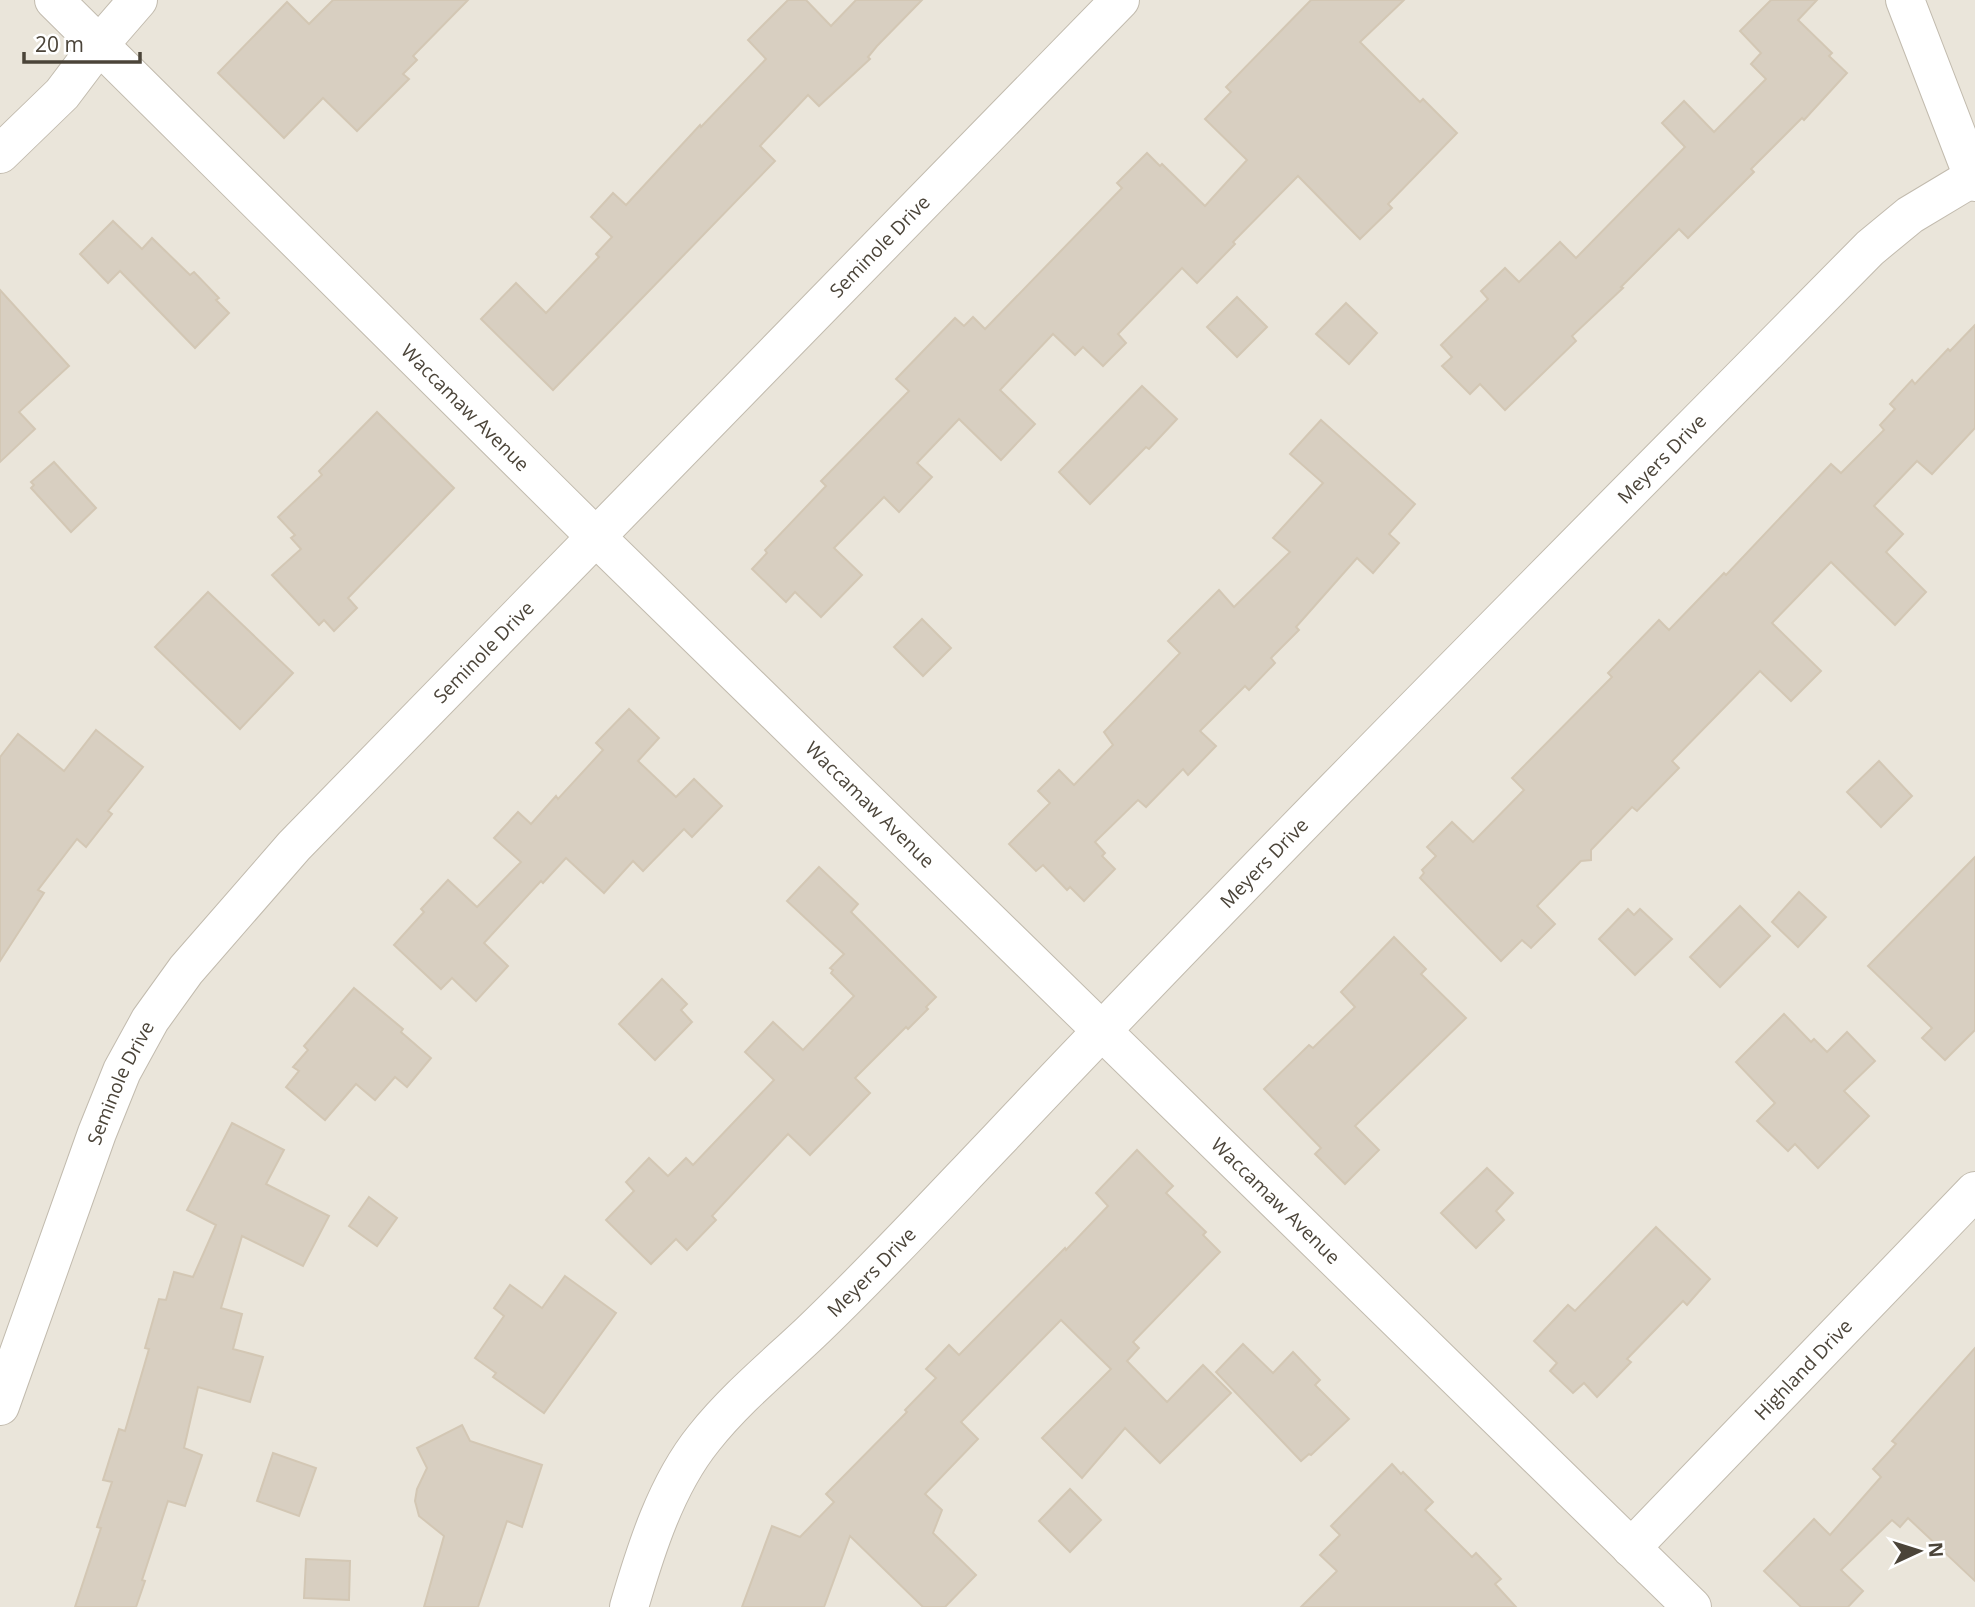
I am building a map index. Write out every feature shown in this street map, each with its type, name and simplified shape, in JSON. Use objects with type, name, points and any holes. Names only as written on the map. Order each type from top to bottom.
[{"type":"street","name":"Waccamaw Avenue","points":[[54,0],[595,536],[1692,1607]]},
{"type":"street","points":[[0,154],[62,94],[138,0]]},
{"type":"street","name":"Seminole Drive","points":[[0,1406],[97,1133],[122,1071],[150,1020],[186,970],[294,846],[1120,0]]},
{"type":"street","points":[[1905,0],[1975,178]]},
{"type":"street","name":"Meyers Drive","points":[[629,1607],[642,1564],[672,1490],[702,1440],[743,1396],[900,1244],[1332,792],[1870,248],[1910,215],[1975,178]]},
{"type":"street","name":"Highland Drive","points":[[1631,1548],[1975,1191]]},
{"type":"shaded area","points":[[0,0],[1975,0],[1975,1607],[0,1607]]},
{"type":"building","points":[[333,0],[468,0],[413,56],[417,60],[403,74],[409,79],[357,131],[323,98],[284,138],[218,73],[287,2],[309,24]]},
{"type":"building","points":[[788,0],[806,0],[831,26],[856,0],[922,0],[877,46],[868,57],[870,59],[819,106],[808,95],[760,146],[775,161],[553,390],[481,319],[516,283],[546,313],[599,257],[596,254],[612,237],[591,217],[613,193],[626,205],[766,59],[748,40]]},
{"type":"building","points":[[1311,0],[1404,0],[1360,42],[1420,102],[1423,99],[1457,133],[1388,204],[1392,208],[1360,239],[1298,176],[1197,283],[1182,268],[1118,334],[1126,343],[1103,366],[1083,347],[1075,355],[1053,334],[1000,390],[1035,424],[1001,460],[959,419],[917,463],[932,477],[899,512],[884,497],[834,548],[862,575],[821,617],[795,592],[786,602],[752,569],[767,553],[765,550],[826,486],[821,481],[909,391],[896,379],[955,318],[964,326],[973,317],[985,329],[1122,188],[1117,183],[1147,153],[1205,206],[1247,160],[1205,119],[1231,92],[1226,87]]},
{"type":"building","points":[[1771,0],[1817,0],[1798,20],[1832,53],[1829,56],[1847,73],[1804,120],[1802,118],[1751,169],[1754,172],[1688,238],[1679,229],[1621,287],[1623,288],[1572,336],[1576,341],[1505,410],[1480,384],[1470,394],[1442,366],[1452,357],[1441,345],[1488,299],[1481,291],[1505,268],[1519,282],[1560,242],[1576,258],[1685,147],[1662,123],[1684,101],[1714,132],[1766,79],[1751,64],[1761,53],[1740,31]]},
{"type":"building","points":[[113,221],[142,249],[152,238],[190,275],[194,272],[219,298],[216,300],[229,313],[195,348],[120,271],[108,283],[80,254]]},
{"type":"building","points":[[0,290],[69,366],[19,412],[35,429],[0,462]]},
{"type":"building","points":[[1237,297],[1267,327],[1237,357],[1207,327]]},
{"type":"building","points":[[1346,303],[1377,333],[1349,364],[1316,334]]},
{"type":"building","points":[[1975,325],[1975,428],[1932,474],[1917,461],[1874,506],[1903,534],[1886,552],[1926,592],[1895,625],[1831,562],[1772,623],[1821,671],[1791,701],[1760,671],[1672,761],[1679,768],[1637,811],[1632,807],[1591,850],[1591,860],[1581,861],[1537,906],[1555,924],[1531,948],[1522,940],[1501,961],[1420,878],[1424,873],[1422,870],[1436,856],[1427,847],[1452,822],[1473,842],[1524,790],[1512,778],[1612,677],[1608,673],[1659,620],[1669,630],[1724,573],[1726,575],[1831,464],[1841,473],[1884,430],[1880,425],[1895,409],[1890,404],[1912,380],[1915,384]]},
{"type":"building","points":[[1142,386],[1177,419],[1090,504],[1059,472]]},
{"type":"building","points":[[377,412],[454,488],[348,598],[357,608],[334,631],[324,620],[319,625],[272,575],[301,549],[291,538],[295,535],[278,517],[322,475],[319,471]]},
{"type":"building","points":[[1321,420],[1415,504],[1389,534],[1399,543],[1373,573],[1357,558],[1296,627],[1299,630],[1271,658],[1275,663],[1249,690],[1245,686],[1200,731],[1216,746],[1188,775],[1183,769],[1146,807],[1138,800],[1095,842],[1105,853],[1102,856],[1115,869],[1084,901],[1070,887],[1067,890],[1043,865],[1036,871],[1009,844],[1050,803],[1038,791],[1059,770],[1074,785],[1113,745],[1104,732],[1180,653],[1168,641],[1219,590],[1234,607],[1290,552],[1273,538],[1323,483],[1290,454]]},
{"type":"building","points":[[54,462],[96,508],[71,532],[31,488],[34,485],[31,482]]},
{"type":"building","points":[[208,592],[293,673],[240,729],[155,647]]},
{"type":"building","points":[[922,619],[951,648],[923,676],[894,647]]},
{"type":"building","points":[[629,709],[659,738],[638,761],[676,797],[694,779],[722,806],[692,837],[684,829],[643,871],[633,861],[604,893],[566,858],[484,943],[508,966],[476,1001],[452,978],[441,989],[394,945],[424,912],[421,909],[448,880],[477,907],[521,862],[494,838],[518,812],[531,824],[556,796],[558,799],[603,750],[596,743]]},
{"type":"building","points":[[96,730],[143,767],[108,811],[112,814],[86,847],[77,839],[38,890],[44,893],[0,961],[0,757],[18,734],[64,771]]},
{"type":"building","points":[[1879,761],[1912,796],[1881,827],[1847,792]]},
{"type":"building","points":[[1975,857],[1975,1030],[1945,1060],[1922,1038],[1932,1028],[1868,966]]},
{"type":"building","points":[[819,867],[858,904],[851,912],[936,997],[908,1029],[906,1027],[855,1078],[870,1093],[810,1155],[788,1134],[712,1216],[716,1220],[687,1250],[676,1239],[651,1264],[606,1220],[634,1191],[626,1182],[649,1158],[668,1176],[686,1158],[693,1165],[774,1080],[745,1052],[773,1022],[803,1050],[854,996],[831,973],[833,970],[830,968],[844,954],[787,901]]},
{"type":"building","points":[[1799,892],[1826,917],[1798,947],[1772,922]]},
{"type":"building","points":[[1740,906],[1770,936],[1720,987],[1690,957]]},
{"type":"building","points":[[1628,909],[1634,915],[1640,909],[1672,939],[1635,975],[1599,939]]},
{"type":"building","points":[[1394,937],[1426,969],[1421,974],[1466,1018],[1355,1126],[1379,1150],[1345,1184],[1315,1154],[1321,1148],[1264,1089],[1309,1045],[1313,1048],[1355,1007],[1341,992]]},
{"type":"building","points":[[662,979],[687,1004],[681,1010],[692,1022],[655,1060],[619,1024]]},
{"type":"building","points":[[354,988],[403,1029],[401,1032],[431,1058],[407,1087],[395,1077],[375,1100],[356,1084],[325,1120],[286,1087],[299,1071],[293,1067],[308,1050],[304,1046]]},
{"type":"building","points":[[1784,1014],[1811,1042],[1814,1039],[1827,1052],[1847,1032],[1875,1061],[1844,1091],[1869,1116],[1818,1168],[1795,1144],[1788,1151],[1757,1121],[1775,1103],[1736,1062]]},
{"type":"building","points":[[232,1123],[284,1150],[266,1184],[329,1216],[303,1266],[242,1236],[221,1308],[242,1314],[233,1349],[263,1357],[250,1402],[198,1387],[184,1448],[202,1455],[185,1506],[168,1501],[136,1607],[75,1607],[101,1528],[97,1527],[112,1482],[103,1480],[119,1429],[125,1431],[149,1349],[145,1348],[159,1299],[166,1300],[174,1272],[193,1277],[216,1225],[187,1210]]},
{"type":"building","points":[[1137,1150],[1173,1186],[1166,1193],[1206,1232],[1203,1235],[1220,1252],[1133,1342],[1139,1348],[1127,1361],[1167,1402],[1203,1365],[1231,1393],[1160,1463],[1125,1428],[1082,1478],[1042,1438],[1111,1369],[1061,1320],[961,1422],[978,1439],[925,1494],[942,1510],[933,1533],[976,1575],[945,1607],[923,1607],[850,1536],[824,1607],[742,1607],[772,1526],[800,1537],[834,1502],[826,1494],[907,1412],[905,1410],[936,1378],[926,1369],[949,1345],[959,1355],[1065,1248],[1066,1250],[1108,1206],[1096,1193]]},
{"type":"building","points":[[1487,1168],[1513,1193],[1496,1211],[1504,1220],[1476,1248],[1441,1213]]},
{"type":"building","points":[[369,1197],[397,1218],[377,1246],[349,1226]]},
{"type":"building","points":[[1656,1227],[1710,1279],[1687,1305],[1683,1301],[1627,1359],[1631,1362],[1597,1397],[1584,1383],[1573,1393],[1550,1371],[1557,1363],[1534,1341],[1568,1305],[1575,1311]]},
{"type":"building","points":[[565,1276],[616,1313],[544,1413],[493,1377],[496,1373],[475,1358],[504,1316],[494,1308],[510,1285],[542,1308]]},
{"type":"building","points":[[1243,1344],[1273,1373],[1293,1352],[1320,1380],[1315,1385],[1349,1419],[1301,1461],[1216,1372]]},
{"type":"building","points":[[1975,1348],[1975,1581],[1908,1518],[1900,1527],[1892,1520],[1841,1570],[1863,1591],[1848,1607],[1801,1607],[1764,1571],[1814,1519],[1830,1535],[1881,1477],[1873,1469],[1896,1444],[1892,1441]]},
{"type":"building","points":[[462,1425],[470,1441],[542,1465],[522,1527],[507,1521],[478,1607],[424,1607],[444,1536],[419,1516],[415,1501],[417,1489],[427,1468],[417,1448]]},
{"type":"building","points":[[273,1453],[316,1468],[299,1516],[257,1501]]},
{"type":"building","points":[[1392,1464],[1433,1502],[1425,1510],[1472,1557],[1476,1553],[1501,1579],[1495,1584],[1516,1607],[1301,1607],[1337,1571],[1320,1555],[1340,1535],[1331,1526]]},
{"type":"building","points":[[1070,1489],[1101,1520],[1070,1552],[1039,1521]]},
{"type":"building","points":[[306,1559],[350,1561],[349,1600],[304,1598]]}]
